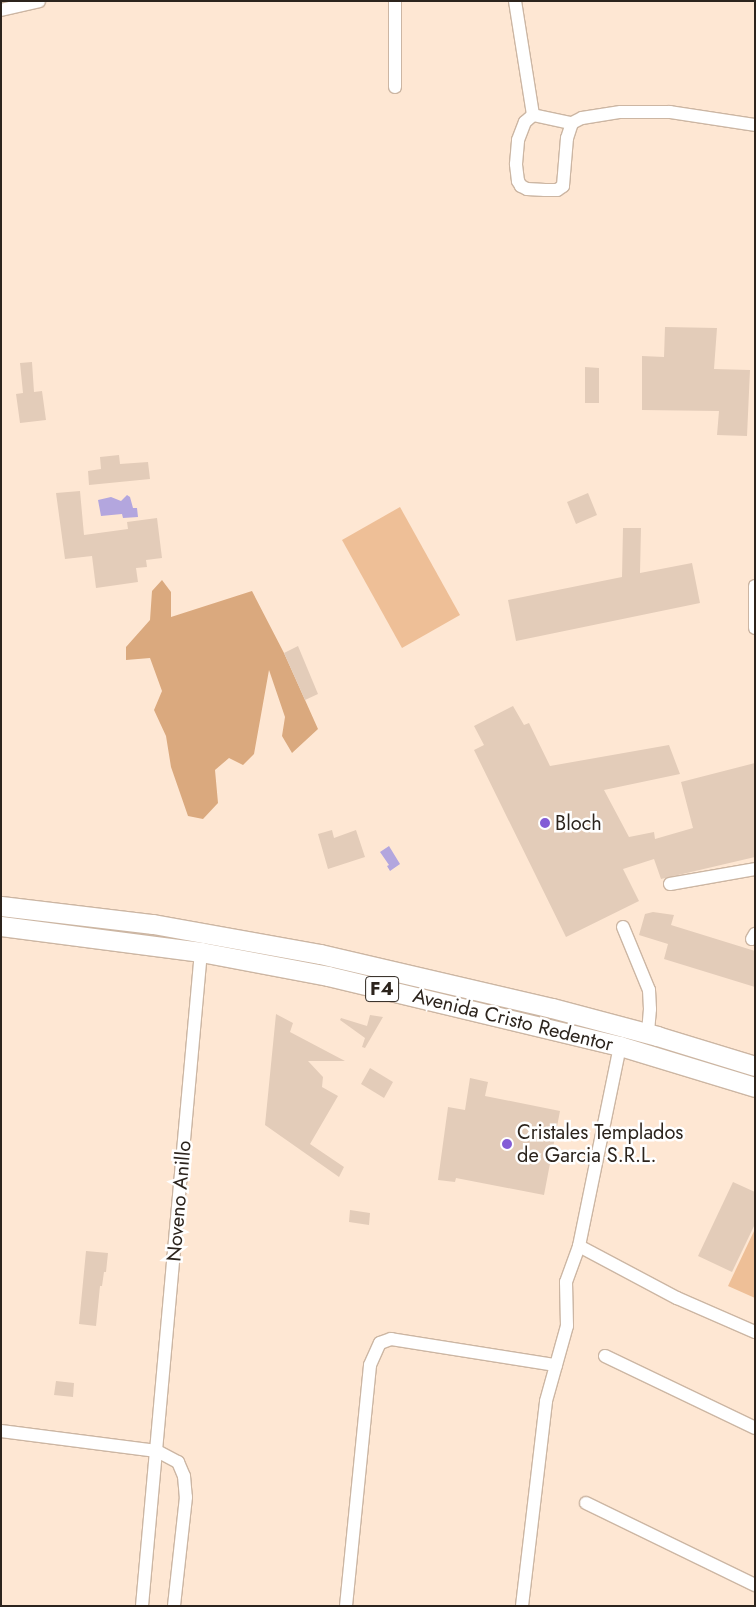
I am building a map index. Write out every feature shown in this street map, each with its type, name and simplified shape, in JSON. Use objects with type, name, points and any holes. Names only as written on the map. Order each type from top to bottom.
[{"type":"highway","name":"Avenida Cristo Redentor","points":[[1,906],[153,924],[320,954],[408,973],[648,1034],[755,1066]]},
{"type":"highway","name":"Avenida Cristo Redentor","points":[[1,926],[201,952],[328,976],[620,1046],[755,1087]]},
{"type":"street","points":[[1,10],[39,1]]},
{"type":"street","points":[[394,87],[395,1]]},
{"type":"street","points":[[514,1],[533,115]]},
{"type":"street","points":[[533,115],[572,123],[582,118],[621,112],[670,112],[755,124]]},
{"type":"street","points":[[533,115],[525,122],[518,140],[516,164],[518,181],[527,189],[557,190],[563,186],[567,138],[572,123]]},
{"type":"street","points":[[755,586],[755,628]]},
{"type":"street","points":[[670,884],[755,869]]},
{"type":"street","points":[[624,927],[649,990],[648,1034]]},
{"type":"street","name":"Noveno Anillo","points":[[142,1606],[201,952]]},
{"type":"street","points":[[522,1606],[546,1401],[567,1326],[566,1282],[579,1246],[620,1046]]},
{"type":"street","points":[[579,1246],[677,1298],[755,1332]]},
{"type":"street","points":[[346,1606],[370,1365],[380,1343],[390,1339],[556,1364]]},
{"type":"street","points":[[605,1356],[755,1428]]},
{"type":"street","points":[[1,1431],[157,1451],[178,1462],[184,1476],[186,1497],[174,1606]]},
{"type":"street","points":[[586,1503],[755,1585]]},
{"type":"shaded area","points":[[127,495],[130,497],[133,508],[137,508],[138,517],[123,518],[122,514],[101,516],[98,500],[111,497],[121,501]]},
{"type":"shaded area","points":[[400,507],[460,615],[402,648],[342,540]]},
{"type":"shaded area","points":[[162,580],[171,592],[171,617],[252,591],[284,653],[318,729],[292,753],[282,736],[285,717],[269,670],[254,754],[243,765],[229,758],[215,770],[218,803],[203,819],[188,816],[171,767],[166,736],[154,710],[162,691],[150,658],[126,660],[126,647],[150,620],[152,591]]},
{"type":"shaded area","points":[[389,846],[400,864],[390,871],[387,866],[389,865],[380,852]]},
{"type":"shaded area","points":[[755,1229],[755,1298],[728,1286]]},
{"type":"building","points":[[665,327],[717,328],[714,369],[750,370],[747,436],[717,435],[719,411],[642,410],[642,356],[664,357]]},
{"type":"building","points":[[32,362],[34,392],[42,391],[46,420],[20,423],[16,394],[23,393],[20,363]]},
{"type":"building","points":[[585,367],[599,368],[599,403],[585,403]]},
{"type":"building","points":[[119,455],[120,464],[148,462],[150,479],[89,485],[88,471],[101,469],[100,457]]},
{"type":"building","points":[[80,491],[84,535],[128,529],[127,522],[157,518],[162,558],[146,560],[147,567],[136,568],[138,582],[96,588],[92,556],[65,559],[56,493]]},
{"type":"building","points":[[588,493],[597,515],[576,524],[567,502]]},
{"type":"building","points":[[623,528],[641,528],[640,573],[692,563],[700,603],[516,641],[508,600],[622,577]]},
{"type":"building","points":[[298,646],[318,694],[305,700],[284,653]]},
{"type":"building","points":[[513,706],[524,725],[529,723],[550,766],[669,745],[680,774],[604,790],[629,837],[654,832],[655,839],[693,828],[681,782],[755,763],[755,857],[661,879],[654,859],[623,869],[639,901],[566,937],[474,750],[484,745],[474,726]]},
{"type":"building","points":[[332,830],[334,838],[356,830],[365,857],[328,869],[318,834]]},
{"type":"building","points":[[653,912],[674,915],[671,925],[755,951],[755,987],[664,959],[668,944],[639,935],[645,914]]},
{"type":"building","points":[[276,1014],[293,1023],[290,1032],[345,1061],[308,1061],[323,1077],[322,1087],[338,1096],[310,1144],[344,1167],[339,1177],[265,1125]]},
{"type":"building","points":[[370,1015],[383,1017],[365,1048],[362,1047],[365,1038],[340,1020],[341,1018],[367,1026]]},
{"type":"building","points":[[370,1068],[393,1082],[384,1098],[361,1084]]},
{"type":"building","name":"Cristales Templados de Garcia S.R.L.","points":[[470,1078],[488,1082],[485,1096],[560,1111],[544,1195],[456,1178],[455,1182],[438,1180],[448,1107],[465,1110]]},
{"type":"building","points":[[733,1182],[755,1192],[755,1224],[732,1272],[698,1256]]},
{"type":"building","points":[[350,1210],[370,1213],[369,1225],[349,1222]]},
{"type":"building","points":[[86,1251],[108,1253],[106,1272],[104,1272],[102,1286],[100,1286],[96,1326],[79,1324]]},
{"type":"building","points":[[56,1381],[74,1383],[73,1397],[54,1395]]},
{"type":"place","name":"Bloch","points":[[545,823]]},
{"type":"place","name":"Cristales Templados de Garcia S.R.L.","points":[[507,1144]]}]
